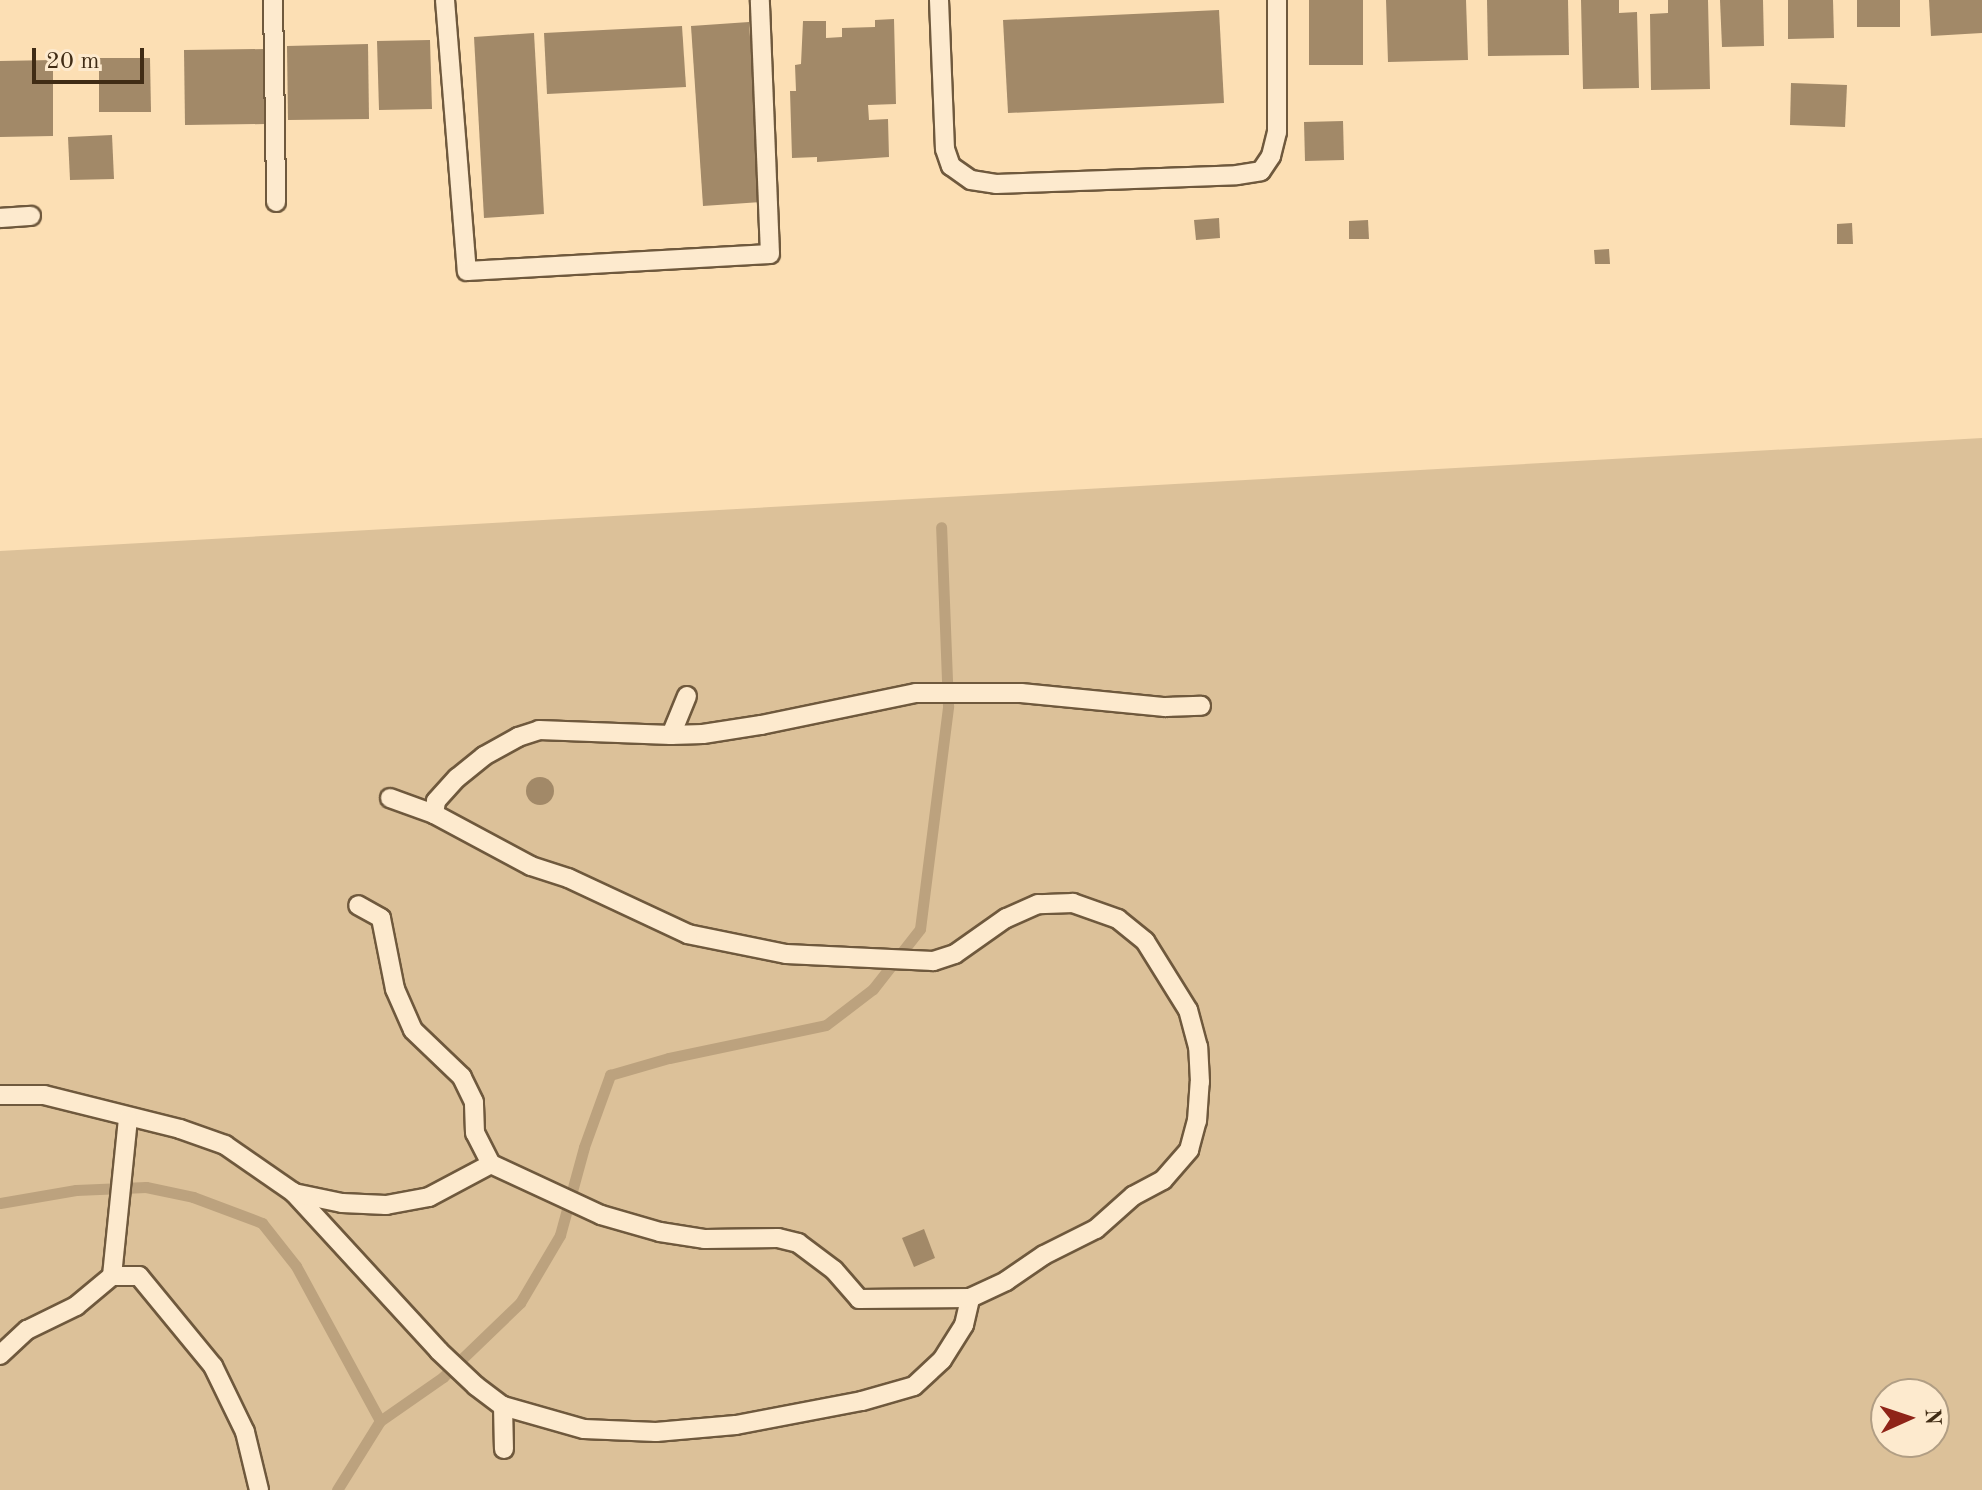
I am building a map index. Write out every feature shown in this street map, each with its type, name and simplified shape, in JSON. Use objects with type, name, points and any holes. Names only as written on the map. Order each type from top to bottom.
[{"type":"lane","points":[[273,0],[276,202]]},
{"type":"lane","points":[[445,0],[467,271],[770,254],[760,0]]},
{"type":"lane","points":[[939,0],[945,149],[951,166],[971,180],[996,184],[1261,171],[1271,156],[1277,132],[1277,0]]},
{"type":"lane","points":[[0,218],[31,216]]},
{"type":"lane","points":[[434,814],[436,801],[457,778],[484,756],[518,737],[539,730],[703,734],[916,693],[1021,693],[1165,707],[1201,706]]},
{"type":"lane","points":[[671,735],[687,696]]},
{"type":"lane","points":[[358,905],[381,918],[395,989],[413,1030],[462,1077],[474,1102],[475,1133],[491,1164],[601,1215],[660,1232],[705,1239],[778,1238],[798,1243],[834,1270],[859,1299],[970,1298],[1096,1229],[1133,1196],[1163,1180],[1189,1150],[1197,1121],[1198,1047],[1188,1010],[1145,941],[1118,919],[1073,903],[1038,904],[1006,918],[955,954],[933,961],[824,953],[786,954],[688,934],[568,878],[531,866],[434,814],[390,798]]},
{"type":"lane","points":[[0,1095],[44,1095],[128,1119],[180,1129],[225,1145],[293,1192],[439,1351],[476,1386],[503,1406],[584,1429],[656,1432],[736,1425],[862,1401],[914,1386],[942,1360],[964,1325],[970,1298]]},
{"type":"lane","points":[[112,1276],[128,1119]]},
{"type":"lane","points":[[293,1192],[342,1203],[386,1205],[429,1197],[491,1164]]},
{"type":"lane","points":[[0,1355],[27,1330],[76,1306],[112,1276],[139,1276],[213,1366],[245,1432],[259,1490]]},
{"type":"lane","points":[[503,1406],[504,1449]]},
{"type":"shaded area","points":[[1982,438],[1982,1490],[0,1490],[0,551]]},
{"type":"building","points":[[1309,0],[1363,0],[1363,65],[1309,65]]},
{"type":"building","points":[[1386,0],[1466,0],[1468,60],[1388,62]]},
{"type":"building","points":[[1487,0],[1568,0],[1569,55],[1488,56]]},
{"type":"building","points":[[1581,0],[1619,0],[1619,13],[1637,12],[1639,88],[1583,89]]},
{"type":"building","points":[[1668,0],[1708,0],[1710,89],[1651,90],[1650,14],[1668,13]]},
{"type":"building","points":[[1720,0],[1763,0],[1764,46],[1722,47]]},
{"type":"building","points":[[1788,0],[1833,0],[1834,38],[1788,39]]},
{"type":"building","points":[[1857,0],[1900,0],[1900,27],[1857,27]]},
{"type":"building","points":[[1929,0],[1982,0],[1982,33],[1931,36]]},
{"type":"building","points":[[1219,10],[1224,103],[1008,113],[1003,20]]},
{"type":"building","points":[[894,19],[896,104],[868,105],[869,120],[888,119],[889,157],[817,162],[817,157],[792,158],[790,91],[796,91],[795,65],[801,64],[803,21],[826,21],[826,38],[842,37],[842,28],[875,27],[875,20]]},
{"type":"building","points":[[749,22],[761,202],[703,206],[691,26]]},
{"type":"building","points":[[682,26],[686,87],[547,94],[544,33]]},
{"type":"building","points":[[534,33],[544,214],[484,218],[474,37]]},
{"type":"building","points":[[430,40],[432,109],[379,110],[377,41]]},
{"type":"building","points":[[368,44],[369,119],[288,120],[287,46]]},
{"type":"building","points":[[265,49],[265,124],[185,125],[184,50]]},
{"type":"building","points":[[99,58],[150,58],[151,112],[99,112]]},
{"type":"building","points":[[53,60],[53,136],[0,137],[0,61]]},
{"type":"building","points":[[1791,83],[1847,85],[1845,127],[1790,125]]},
{"type":"building","points":[[1343,121],[1344,160],[1305,161],[1304,122]]},
{"type":"building","points":[[112,135],[114,179],[70,180],[68,137]]},
{"type":"building","points":[[1219,218],[1220,238],[1196,240],[1194,220]]},
{"type":"building","points":[[1368,220],[1369,239],[1349,239],[1349,221]]},
{"type":"building","points":[[1852,223],[1853,244],[1837,244],[1837,224]]},
{"type":"building","points":[[1609,249],[1610,264],[1595,264],[1594,250]]},
{"type":"building","points":[[540,777],[550,781],[554,791],[550,801],[540,805],[530,801],[526,791],[530,781]]},
{"type":"building","points":[[924,1229],[935,1258],[914,1267],[902,1238]]},
{"type":"waterway","points":[[337,1490],[380,1421],[443,1377],[520,1303],[560,1235],[584,1147],[610,1075],[669,1058],[826,1025],[873,989],[920,929],[948,706],[941,527]]},
{"type":"waterway","points":[[0,1203],[76,1190],[146,1187],[193,1197],[262,1223],[296,1266],[380,1421]]}]
